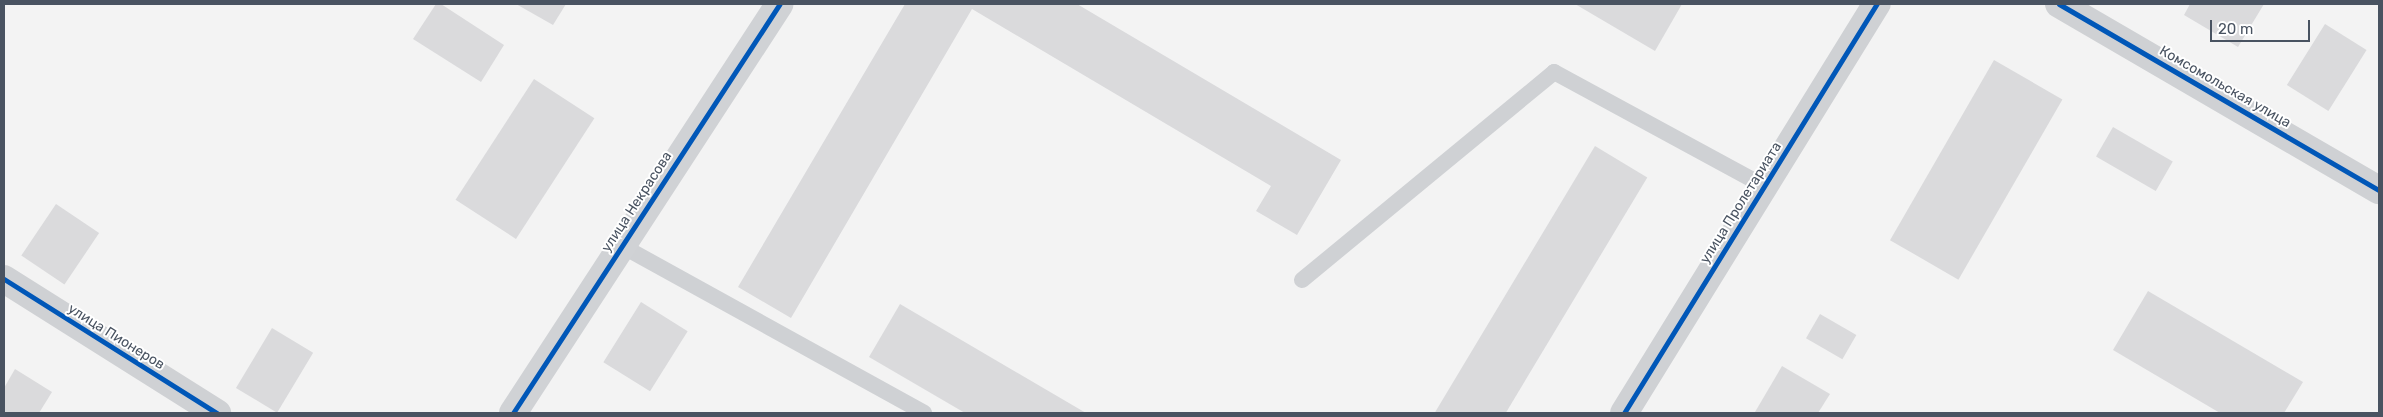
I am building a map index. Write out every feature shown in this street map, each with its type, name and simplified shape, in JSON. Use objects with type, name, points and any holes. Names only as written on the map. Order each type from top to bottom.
[{"type":"street","name":"улица Пролетариата","points":[[1624,413],[1877,4]]},
{"type":"street","name":"Комсомольская улица","points":[[2059,4],[2379,190]]},
{"type":"street","name":"улица Некрасова","points":[[513,413],[622,246],[774,6]]},
{"type":"street","name":"улица Пионеров","points":[[4,279],[217,413]]},
{"type":"lane","points":[[1302,280],[1554,72],[1764,186]]},
{"type":"lane","points":[[622,246],[924,413]]},
{"type":"building","points":[[436,4],[441,4],[504,45],[481,82],[413,39]]},
{"type":"building","points":[[516,4],[566,4],[553,25]]},
{"type":"building","points":[[905,4],[1077,4],[1341,160],[1297,235],[1256,211],[1271,186],[972,9],[791,318],[738,287]]},
{"type":"building","points":[[1575,4],[1682,4],[1655,51]]},
{"type":"building","points":[[2190,4],[2264,4],[2238,47],[2184,15]]},
{"type":"building","points":[[2325,24],[2367,50],[2328,111],[2287,85]]},
{"type":"building","points":[[1994,60],[2062,99],[1958,280],[1890,240]]},
{"type":"building","points":[[534,79],[594,118],[516,239],[456,200]]},
{"type":"building","points":[[2113,127],[2173,162],[2156,191],[2096,156]]},
{"type":"building","points":[[1595,146],[1647,177],[1506,413],[1435,412]]},
{"type":"building","points":[[56,204],[99,233],[64,284],[21,255]]},
{"type":"building","points":[[2148,291],[2303,382],[2284,413],[2220,413],[2113,350]]},
{"type":"building","points":[[641,302],[688,331],[650,391],[603,362]]},
{"type":"building","points":[[900,304],[1086,413],[965,413],[869,357]]},
{"type":"building","points":[[1820,314],[1856,335],[1842,359],[1806,338]]},
{"type":"building","points":[[272,328],[313,353],[277,413],[236,388]]},
{"type":"building","points":[[1782,366],[1830,394],[1818,413],[1755,412]]},
{"type":"building","points":[[15,369],[52,392],[39,413],[4,413],[4,388]]},
{"type":"cycle path","points":[[513,413],[780,4]]},
{"type":"cycle path","points":[[1624,413],[1877,4]]},
{"type":"cycle path","points":[[2059,4],[2379,190]]},
{"type":"cycle path","points":[[4,279],[217,413]]}]
